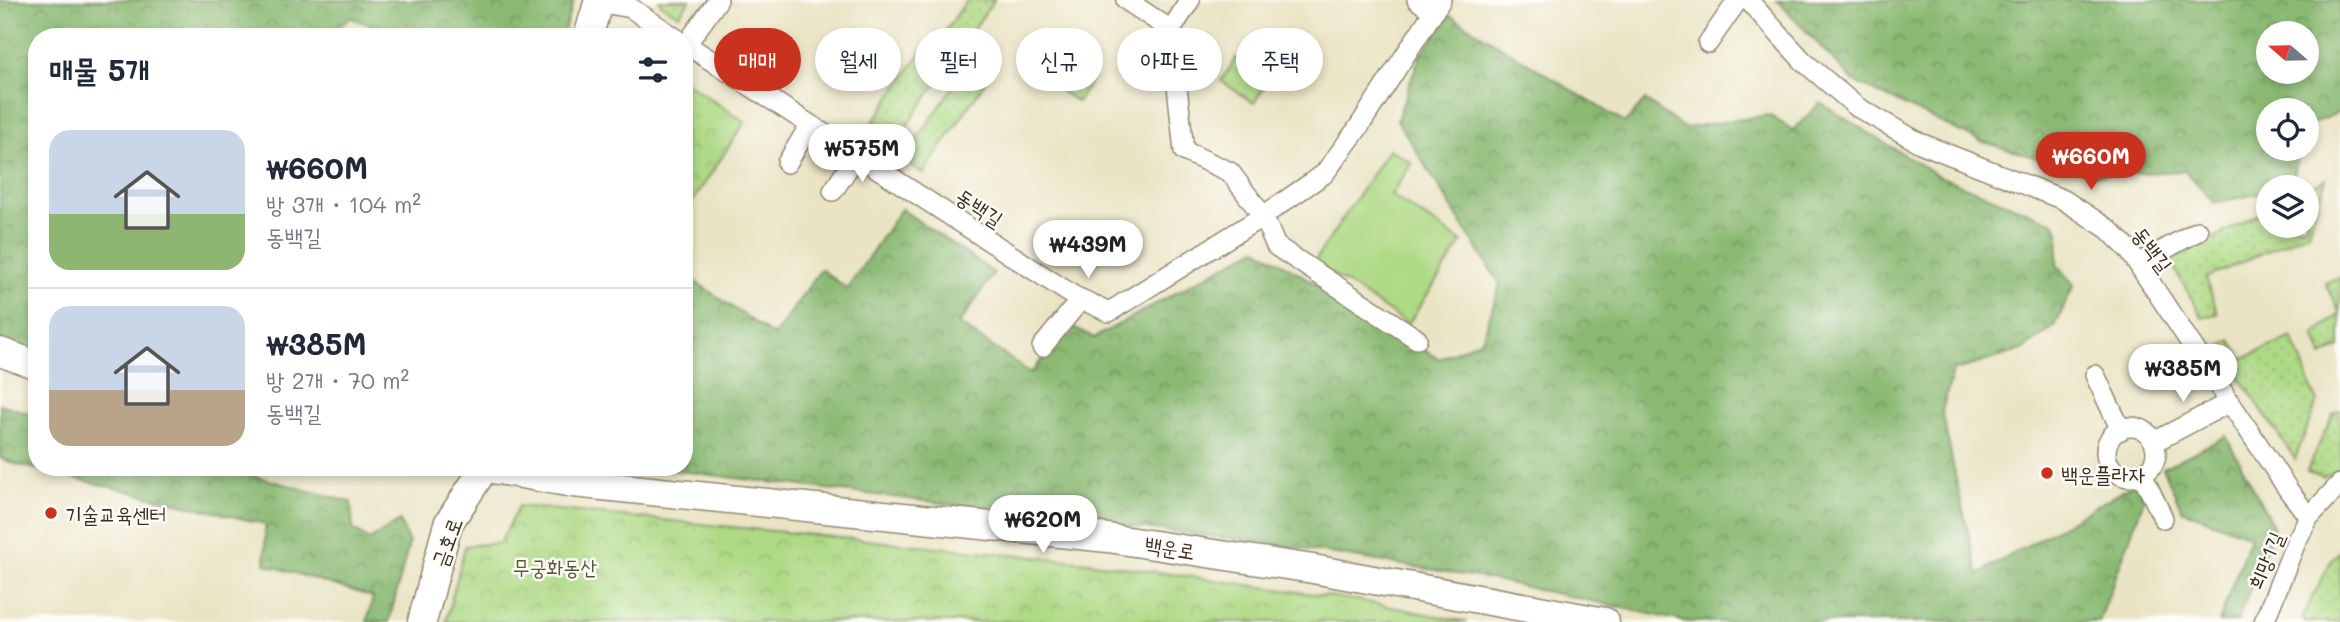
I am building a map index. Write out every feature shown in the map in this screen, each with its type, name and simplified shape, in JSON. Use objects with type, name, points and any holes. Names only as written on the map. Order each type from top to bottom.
[{"type":"main road","points":[[590,28],[598,1]]},
{"type":"main road","points":[[0,352],[28,362]]},
{"type":"main road","name":"금호로","points":[[422,622],[448,524],[478,476]]},
{"type":"main road","name":"백운로","points":[[535,476],[586,485],[1108,538],[1363,578],[1605,622]]},
{"type":"street","points":[[693,29],[718,0]]},
{"type":"street","points":[[1126,0],[1168,28]]},
{"type":"street","points":[[1172,28],[1190,0]]},
{"type":"street","points":[[1709,43],[1738,0]]},
{"type":"street","name":"동백길","points":[[1748,0],[1803,61],[1857,107],[1920,143],[2064,200],[2108,229],[2128,249],[2309,517]]},
{"type":"street","name":"동백길","points":[[598,1],[631,8],[661,28]]},
{"type":"street","name":"동백길","points":[[693,49],[1082,299],[1109,312],[1263,216],[1324,174],[1358,128],[1430,4]]},
{"type":"street","points":[[1178,91],[1184,151],[1230,172],[1263,216],[1276,246],[1417,339]]},
{"type":"street","points":[[787,163],[810,125]]},
{"type":"street","points":[[833,191],[857,155]]},
{"type":"street","points":[[2138,264],[2198,231]]},
{"type":"street","points":[[1042,347],[1082,299]]},
{"type":"street","points":[[2095,375],[2121,429]]},
{"type":"street","points":[[2154,442],[2230,402]]},
{"type":"street","points":[[2136,427],[2150,435],[2154,442],[2156,457],[2153,464],[2142,474],[2127,477],[2113,470],[2109,463],[2109,440],[2121,429],[2136,427]]},
{"type":"street","points":[[2142,474],[2163,518]]},
{"type":"street","name":"희망1길","points":[[2264,622],[2296,542],[2309,517],[2340,484]]},
{"type":"street","name":"희망1길","points":[[2309,517],[2340,506]]},
{"type":"green space","points":[[0,0],[574,0],[565,28],[376,28],[351,18],[336,28],[28,28],[28,349],[0,340]]},
{"type":"green space","points":[[659,0],[690,0],[679,15],[662,5]]},
{"type":"green space","points":[[967,0],[994,0],[975,28],[947,28]]},
{"type":"green space","points":[[1777,0],[2340,0],[2340,112],[2319,121],[2319,98],[2256,98],[2256,161],[2297,161],[2294,175],[2256,175],[2256,194],[2214,203],[2185,171],[2094,175],[1980,141],[1853,81]]},
{"type":"green space","points":[[1450,15],[1625,123],[1645,100],[1684,128],[1769,115],[1793,130],[1820,103],[1939,176],[2055,223],[2059,236],[2057,265],[2074,285],[2055,326],[2022,350],[1953,371],[1942,411],[1978,574],[2136,483],[2144,499],[2099,622],[1688,622],[1489,579],[1268,543],[693,473],[693,280],[774,336],[821,269],[847,289],[901,209],[994,273],[959,324],[1031,373],[1070,325],[1094,338],[1257,248],[1439,359],[1482,340],[1500,285],[1397,120],[1420,55]]},
{"type":"green space","points":[[1236,58],[1236,91],[1222,79]]},
{"type":"green space","points":[[915,61],[915,91],[931,91],[892,147],[867,131],[895,91],[901,91],[901,82]]},
{"type":"green space","points":[[693,87],[745,122],[693,201]]},
{"type":"green space","points":[[950,91],[979,91],[923,174],[903,160]]},
{"type":"green space","points":[[1061,91],[1084,91],[1077,102]]},
{"type":"green space","points":[[1236,91],[1262,91],[1254,103]]},
{"type":"green space","points":[[1389,149],[1412,163],[1391,195],[1462,242],[1408,324],[1314,262]]},
{"type":"green space","points":[[2326,179],[2319,200],[2319,183]]},
{"type":"green space","points":[[2256,215],[2256,238],[2297,238],[2206,278],[2218,314],[2202,317],[2170,261]]},
{"type":"green space","points":[[2340,277],[2340,313],[2325,283]]},
{"type":"green space","points":[[2340,314],[2340,347],[2322,356],[2314,334]]},
{"type":"green space","points":[[2292,337],[2317,402],[2295,459],[2220,348],[2231,340],[2242,359]]},
{"type":"green space","points":[[0,404],[28,413],[28,467],[0,458]]},
{"type":"green space","points":[[2340,410],[2340,469],[2323,477],[2307,471],[2333,414]]},
{"type":"green space","points":[[2226,436],[2274,528],[2237,622],[2219,622],[2250,536],[2182,510],[2163,468]]},
{"type":"green space","points":[[65,476],[254,476],[351,502],[353,529],[369,540],[400,521],[409,543],[389,622],[367,622],[373,597],[265,564],[265,524]]},
{"type":"green space","name":"무궁화동산","points":[[519,506],[1087,562],[1362,601],[1467,622],[446,622],[465,546],[500,543]]},
{"type":"green space","points":[[2340,551],[2340,622],[2308,622],[2302,618],[2332,559]]},
{"type":"place","name":"백운플라자","points":[[2047,473]]},
{"type":"place","name":"기술교육센터","points":[[51,513]]}]
